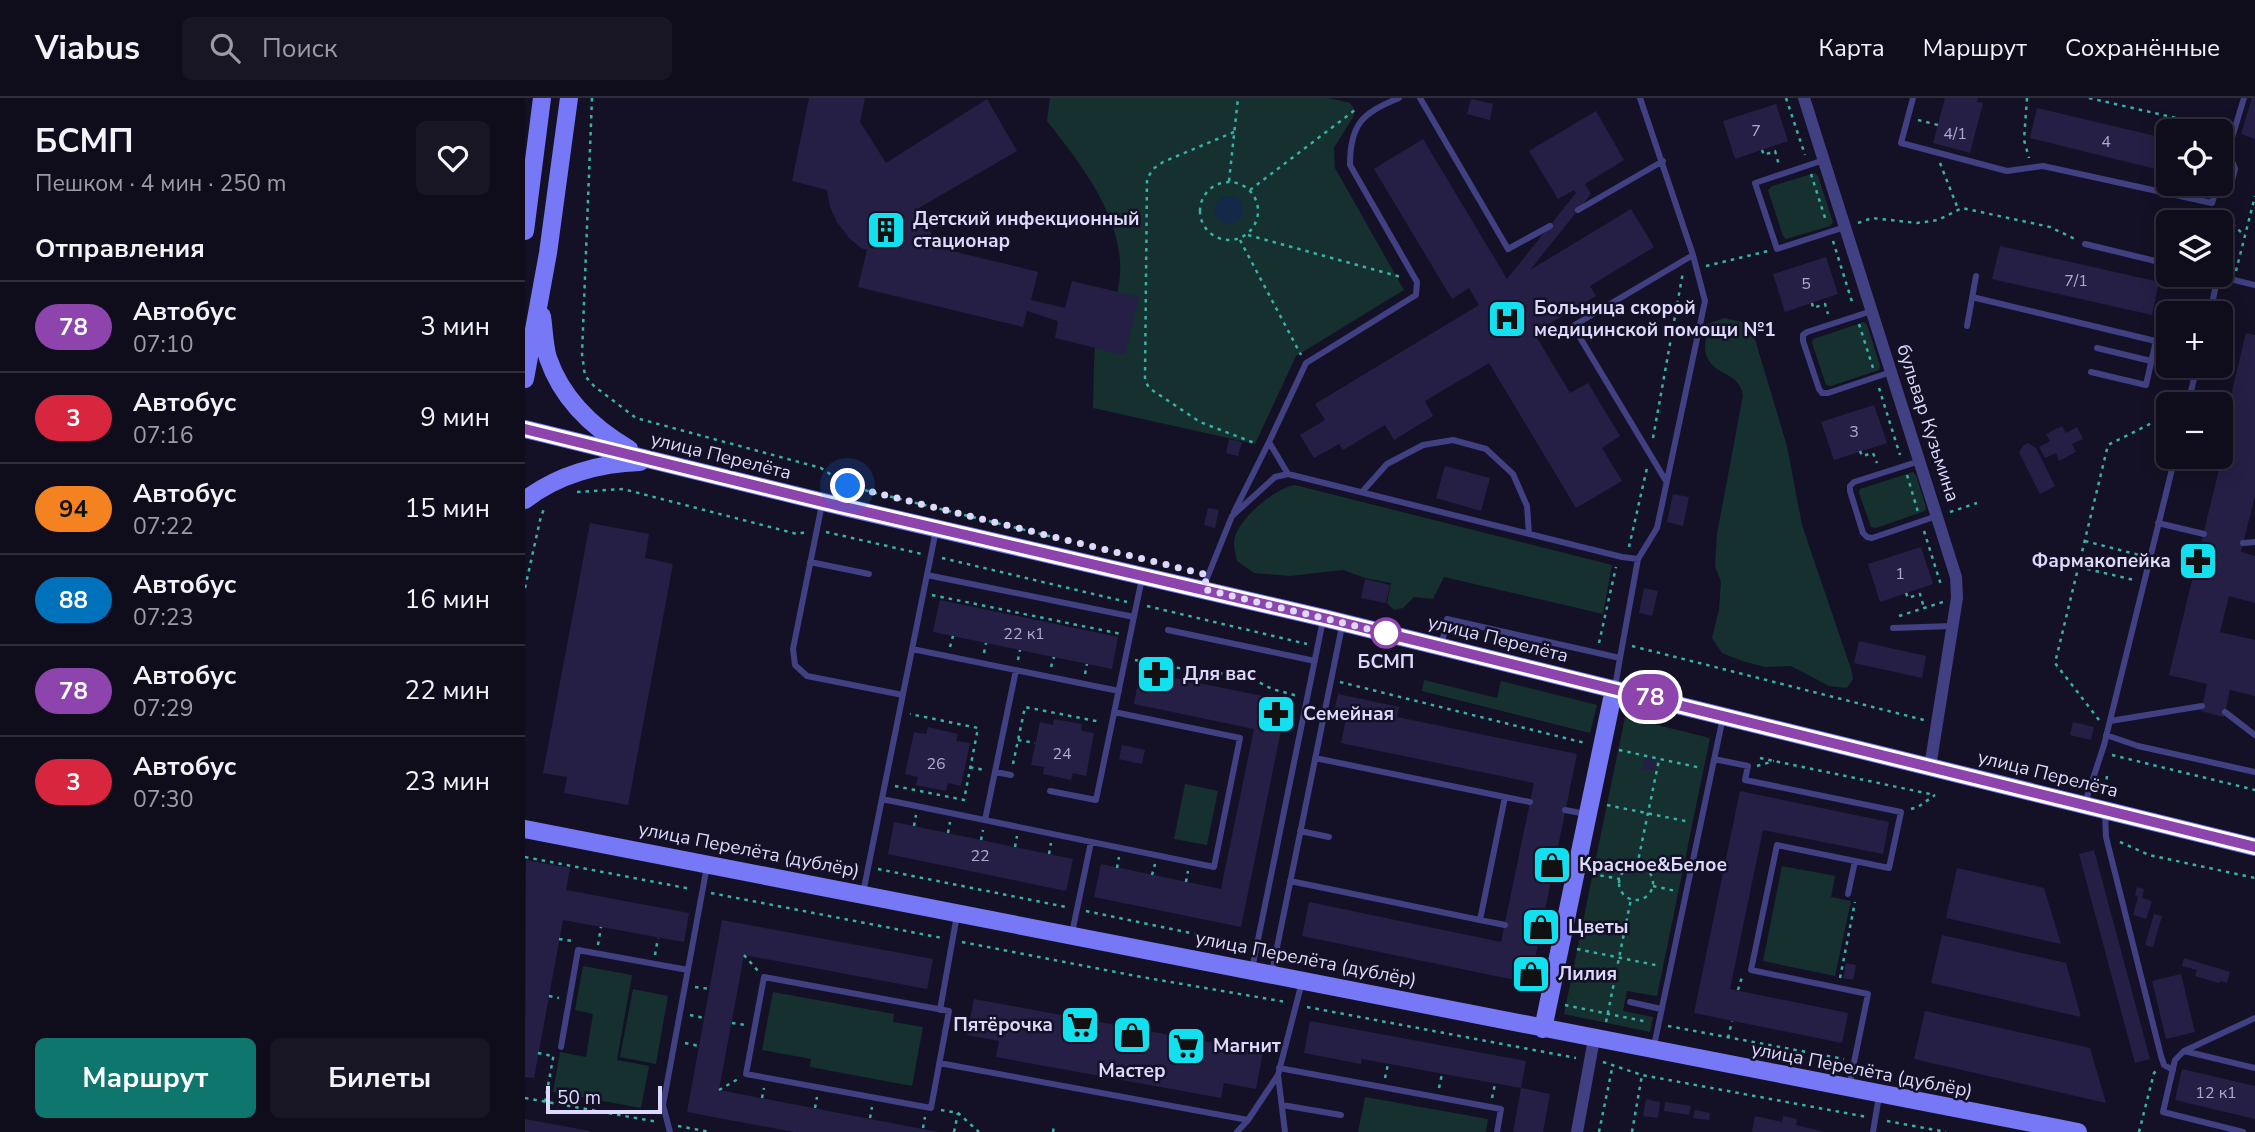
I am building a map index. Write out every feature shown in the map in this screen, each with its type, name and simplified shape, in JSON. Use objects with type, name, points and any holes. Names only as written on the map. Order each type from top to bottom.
[{"type":"main road","points":[[525,227],[542,98]]},
{"type":"main road","points":[[525,379],[557,195],[569,98]]},
{"type":"main road","points":[[540,302],[548,357],[562,390],[578,410],[602,432],[627,449],[655,461]]},
{"type":"main road","name":"улица Перелёта","points":[[525,429],[823,502],[1324,618],[2254,845]]},
{"type":"main road","points":[[525,500],[542,487],[567,476],[625,462],[655,461]]},
{"type":"main road","points":[[1543,1028],[1614,688]]},
{"type":"main road","name":"улица Перелёта (дублёр)","points":[[525,829],[1849,1088],[2004,1126],[2078,1132]]},
{"type":"street","name":"бульвар Кузьмина","points":[[1804,98],[1920,461],[1942,514],[1956,578],[1957,598],[1930,767]]},
{"type":"street","points":[[1577,1132],[1594,1039]]},
{"type":"lane","points":[[1203,589],[1232,516],[1306,363],[1416,295],[1417,282],[1350,165],[1355,132],[1364,115],[1399,98]]},
{"type":"lane","points":[[1420,98],[1508,249],[1550,226]]},
{"type":"lane","points":[[1614,688],[1638,559],[1657,528],[1705,301],[1663,161],[1640,98]]},
{"type":"lane","points":[[1913,98],[1901,143],[2007,171],[2043,166],[2212,203],[2214,196]]},
{"type":"lane","points":[[2233,135],[2244,98]]},
{"type":"lane","points":[[1824,160],[1752,184],[1777,249],[1845,227]]},
{"type":"lane","points":[[1578,210],[1663,161]]},
{"type":"lane","points":[[2085,244],[2156,261]]},
{"type":"lane","points":[[1666,481],[1573,326],[1693,255]]},
{"type":"lane","points":[[1967,326],[1976,276]]},
{"type":"lane","points":[[2234,280],[2255,285]]},
{"type":"lane","points":[[1972,297],[2156,341],[2146,385],[2091,372]]},
{"type":"lane","points":[[1872,311],[1807,332],[1803,335],[1803,341],[1822,393],[1891,372]]},
{"type":"lane","points":[[2097,348],[2151,361]]},
{"type":"lane","points":[[1362,492],[1387,464],[1423,445],[1453,440],[1486,449],[1513,474],[1527,506],[1529,534]]},
{"type":"lane","points":[[1268,444],[1289,474]]},
{"type":"lane","points":[[1920,461],[1854,482],[1850,486],[1863,533],[1872,538],[1942,514]]},
{"type":"lane","points":[[2084,805],[2102,753],[2172,469]]},
{"type":"lane","points":[[1232,516],[1275,477],[1289,474],[1638,559]]},
{"type":"lane","points":[[823,502],[793,649],[795,665],[807,676],[903,695]]},
{"type":"lane","points":[[2158,523],[2203,534]]},
{"type":"lane","points":[[863,894],[937,528]]},
{"type":"lane","points":[[2243,544],[2255,542]]},
{"type":"lane","points":[[810,562],[869,573]]},
{"type":"lane","points":[[927,575],[1133,617]]},
{"type":"lane","points":[[1050,790],[1096,800],[1142,576]]},
{"type":"lane","points":[[1252,970],[1324,618]]},
{"type":"lane","points":[[1441,647],[1447,619],[1619,658]]},
{"type":"lane","points":[[1271,974],[1343,623]]},
{"type":"lane","points":[[1893,628],[1952,626]]},
{"type":"lane","points":[[1168,630],[1315,661]]},
{"type":"lane","points":[[912,649],[1017,666],[1119,691]]},
{"type":"lane","points":[[984,824],[1017,666]]},
{"type":"lane","points":[[2110,721],[2202,706]]},
{"type":"lane","points":[[882,799],[984,824],[1214,867],[1240,738],[1114,712]]},
{"type":"lane","points":[[2225,712],[2255,735]]},
{"type":"lane","points":[[1653,1050],[1723,715]]},
{"type":"lane","points":[[2107,733],[2138,746],[2255,772]]},
{"type":"lane","points":[[1315,758],[1530,802]]},
{"type":"lane","points":[[1714,759],[1748,766],[1745,780],[1901,812],[1889,868],[1777,845],[1752,970],[1868,994],[1849,1088]]},
{"type":"lane","points":[[995,772],[1011,775]]},
{"type":"lane","points":[[1480,920],[1505,797]]},
{"type":"lane","points":[[1565,810],[1589,808]]},
{"type":"lane","points":[[2104,810],[2106,837],[2164,1065],[2173,1070]]},
{"type":"lane","points":[[1300,831],[1329,837]]},
{"type":"lane","points":[[1072,935],[1091,842]]},
{"type":"lane","points":[[1848,894],[1855,861]]},
{"type":"lane","points":[[669,1128],[663,1105],[707,864]]},
{"type":"lane","points":[[1290,881],[1505,925]]},
{"type":"lane","points":[[940,1010],[958,912]]},
{"type":"lane","points":[[1540,932],[1561,941]]},
{"type":"lane","points":[[558,1046],[578,950],[688,970]]},
{"type":"lane","points":[[764,977],[940,1010],[949,1011],[931,1108],[746,1074],[764,977]]},
{"type":"lane","points":[[1237,1132],[1248,1120],[1278,1072],[1303,980]]},
{"type":"lane","points":[[1630,1002],[1661,1009]]},
{"type":"lane","points":[[2243,1132],[2163,1112],[2175,1060],[2184,1051],[2255,1018]]},
{"type":"lane","points":[[2184,1051],[2255,1068]]},
{"type":"lane","points":[[939,1063],[1248,1120]]},
{"type":"lane","points":[[1278,1072],[1285,1132]]},
{"type":"lane","points":[[1278,1072],[1501,1109],[1497,1132]]},
{"type":"lane","points":[[1873,1132],[1880,1095]]},
{"type":"lane","points":[[1282,1105],[1341,1115]]},
{"type":"lane","points":[[1246,1132],[1248,1120]]},
{"type":"path","points":[[592,98],[582,354],[585,376],[594,386],[636,418],[821,468],[848,486],[1061,539]]},
{"type":"path","points":[[1229,181],[1238,98]]},
{"type":"path","points":[[2027,98],[2024,139],[2031,168]]},
{"type":"path","points":[[2089,98],[2234,132]]},
{"type":"path","points":[[1250,190],[1354,109],[1364,115]]},
{"type":"path","points":[[1918,120],[1938,125]]},
{"type":"path","points":[[1234,132],[1163,162],[1153,169],[1147,179],[1145,380],[1149,388],[1200,422],[1268,444]]},
{"type":"path","points":[[1762,150],[1763,155],[1775,151],[1779,165]]},
{"type":"path","points":[[1939,153],[1941,169],[1958,210]]},
{"type":"path","points":[[1229,181],[1250,190],[1257,201],[1259,213],[1255,225],[1247,235],[1229,241],[1210,234],[1203,226],[1200,216],[1203,196],[1210,188],[1229,181]]},
{"type":"path","points":[[2234,280],[2255,196]]},
{"type":"path","points":[[2212,203],[2245,236]]},
{"type":"path","points":[[1845,227],[1872,218],[1917,223],[1938,220],[1962,208],[2050,227],[2085,244]]},
{"type":"path","points":[[1830,232],[1942,587]]},
{"type":"path","points":[[1247,235],[1417,282]]},
{"type":"path","points":[[1239,239],[1306,363]]},
{"type":"path","points":[[1708,265],[1765,252]]},
{"type":"path","points":[[1812,303],[1814,308],[1825,304],[1829,318]]},
{"type":"path","points":[[2107,733],[2055,663],[2108,445],[2156,421]]},
{"type":"path","points":[[1860,451],[1862,456],[1873,453],[1878,466]]},
{"type":"path","points":[[573,492],[623,489],[797,534],[817,530],[1318,646]]},
{"type":"path","points":[[525,588],[541,516],[549,499]]},
{"type":"path","points":[[1942,514],[1977,503]]},
{"type":"path","points":[[2085,541],[2150,557]]},
{"type":"path","points":[[2078,566],[2144,583]]},
{"type":"path","points":[[1906,593],[1908,598],[1920,594],[1924,608]]},
{"type":"path","points":[[929,595],[1121,634]]},
{"type":"path","points":[[1893,628],[1890,619],[1946,601]]},
{"type":"path","points":[[950,650],[953,636]]},
{"type":"path","points":[[983,656],[986,643]]},
{"type":"path","points":[[1622,643],[1919,719]]},
{"type":"path","points":[[1017,666],[1020,650]]},
{"type":"path","points":[[1051,670],[1053,657]]},
{"type":"path","points":[[1125,657],[1171,667],[1249,677],[1272,689],[1298,696]]},
{"type":"path","points":[[1084,677],[1087,664]]},
{"type":"path","points":[[1156,674],[1158,664]]},
{"type":"path","points":[[1170,677],[1171,667]]},
{"type":"path","points":[[1331,680],[1602,747],[1711,770]]},
{"type":"path","points":[[1011,775],[1025,707],[1112,724]]},
{"type":"path","points":[[895,786],[964,800],[978,728],[909,713]]},
{"type":"path","points":[[1019,740],[1035,743]]},
{"type":"path","points":[[2102,753],[2255,790]]},
{"type":"path","points":[[1759,758],[1935,795],[1918,807]]},
{"type":"path","points":[[1637,866],[1659,759]]},
{"type":"path","points":[[1747,769],[1775,761]]},
{"type":"path","points":[[970,767],[995,772]]},
{"type":"path","points":[[1589,808],[1648,814],[1700,824]]},
{"type":"path","points":[[914,826],[916,814]]},
{"type":"path","points":[[948,833],[950,821]]},
{"type":"path","points":[[981,840],[984,824]]},
{"type":"path","points":[[1015,847],[1017,835]]},
{"type":"path","points":[[2106,837],[2150,855],[2255,878]]},
{"type":"path","points":[[1049,854],[1051,842]]},
{"type":"path","points":[[1117,868],[1119,856]]},
{"type":"path","points":[[525,857],[1136,976],[1289,1003]]},
{"type":"path","points":[[1152,875],[1155,863]]},
{"type":"path","points":[[1637,866],[1643,867],[1651,875],[1653,886],[1642,898],[1631,899],[1621,889],[1620,879],[1624,871],[1637,866]]},
{"type":"path","points":[[878,869],[1247,945]]},
{"type":"path","points":[[1186,882],[1189,870]]},
{"type":"path","points":[[1576,870],[1620,879]]},
{"type":"path","points":[[1653,886],[1686,893]]},
{"type":"path","points":[[1594,1039],[1605,1023],[1631,899]]},
{"type":"path","points":[[1837,988],[1855,900]]},
{"type":"path","points":[[601,927],[597,946],[609,948]]},
{"type":"path","points":[[654,956],[658,938]]},
{"type":"path","points":[[559,939],[574,941]]},
{"type":"path","points":[[1561,941],[1670,968]]},
{"type":"path","points":[[744,955],[764,977]]},
{"type":"path","points":[[1738,990],[1740,979],[1752,970]]},
{"type":"path","points":[[697,987],[709,989]]},
{"type":"path","points":[[549,996],[563,999]]},
{"type":"path","points":[[1548,1002],[1854,1061]]},
{"type":"path","points":[[1305,1006],[1613,1064],[1642,1075],[1946,1132]]},
{"type":"path","points":[[680,1013],[704,1018]]},
{"type":"path","points":[[1728,1038],[1732,1021]]},
{"type":"path","points":[[687,1044],[699,1046]]},
{"type":"path","points":[[545,1101],[553,1056],[558,1046]]},
{"type":"path","points":[[538,1053],[553,1056]]},
{"type":"path","points":[[1599,1132],[1613,1064]]},
{"type":"path","points":[[2139,1132],[2154,1073],[2164,1065]]},
{"type":"path","points":[[719,1090],[746,1074]]},
{"type":"path","points":[[1632,1132],[1642,1075]]},
{"type":"path","points":[[525,1098],[669,1128],[709,1132]]},
{"type":"path","points":[[931,1108],[958,1113],[979,1132]]},
{"type":"path","points":[[954,1132],[958,1113]]},
{"type":"path","points":[[1053,1132],[1054,1126]]},
{"type":"green space","points":[[1050,98],[1328,98],[1350,103],[1354,109],[1353,117],[1334,148],[1335,168],[1404,290],[1296,356],[1255,444],[1093,408],[1096,334],[1115,300],[1120,276],[1119,251],[1113,227],[1091,182],[1047,121]]},
{"type":"green space","points":[[1815,173],[1833,222],[1830,226],[1786,239],[1768,190],[1772,186]]},
{"type":"green space","points":[[1724,318],[1742,322],[1754,336],[1787,446],[1802,525],[1851,669],[1853,679],[1847,688],[1829,686],[1791,666],[1765,667],[1742,661],[1722,653],[1712,638],[1719,609],[1721,582],[1715,566],[1717,534],[1743,395],[1736,381],[1717,369],[1707,357],[1705,348],[1708,324]]},
{"type":"green space","points":[[1864,322],[1880,365],[1879,370],[1831,386],[1826,385],[1813,339]]},
{"type":"green space","points":[[1913,472],[1926,507],[1925,511],[1876,528],[1871,527],[1860,489]]},
{"type":"green space","points":[[1295,485],[1612,565],[1603,614],[1444,577],[1433,599],[1414,597],[1403,608],[1394,610],[1387,603],[1391,583],[1343,570],[1290,576],[1254,573],[1237,561],[1234,546],[1240,526],[1267,499]]},
{"type":"green space","points":[[1424,680],[1497,698],[1501,681],[1597,705],[1590,733],[1422,691]]},
{"type":"green space","points":[[1625,717],[1710,738],[1657,996],[1627,991],[1623,1011],[1653,1017],[1650,1032],[1564,1014]]},
{"type":"green space","points":[[1185,784],[1218,791],[1207,845],[1174,839]]},
{"type":"green space","points":[[1782,866],[1835,876],[1831,897],[1851,901],[1835,976],[1763,961]]},
{"type":"green space","points":[[583,966],[632,975],[617,1060],[649,1066],[641,1108],[553,1092],[560,1052],[586,1057],[593,1014],[575,1010]]},
{"type":"green space","points":[[633,989],[668,996],[656,1064],[620,1057]]},
{"type":"green space","points":[[773,992],[894,1014],[893,1022],[923,1027],[912,1086],[810,1067],[811,1059],[762,1050]]},
{"type":"green space","points":[[1365,1097],[1488,1119],[1486,1132],[1358,1132]]},
{"type":"water","points":[[1229,196],[1239,200],[1243,210],[1239,220],[1229,224],[1219,220],[1215,210],[1219,200]]},
{"type":"building","name":"Детский инфекционный стационар","points":[[809,98],[865,98],[860,122],[886,163],[987,99],[1017,151],[917,209],[940,248],[1038,272],[1031,300],[1065,308],[1072,281],[1139,297],[1125,355],[1055,338],[1058,321],[1027,311],[1023,327],[858,287],[867,250],[849,238],[837,222],[830,207],[827,190],[792,181]]},
{"type":"building","points":[[1945,98],[1978,98],[1977,102],[1983,103],[1970,153],[1933,143]]},
{"type":"building","points":[[2252,98],[2255,98],[2255,139],[2241,134]]},
{"type":"building","points":[[1471,99],[1493,104],[1490,120],[1467,114]]},
{"type":"building","points":[[1776,104],[1788,141],[1735,159],[1723,121]]},
{"type":"building","points":[[2037,108],[2156,136],[2156,169],[2030,138]]},
{"type":"building","name":"Больница скорой медицинской помощи №1","points":[[1596,111],[1624,160],[1585,184],[1591,194],[1530,270],[1631,209],[1654,247],[1590,286],[1596,296],[1534,333],[1570,393],[1588,383],[1620,436],[1602,448],[1622,481],[1576,508],[1489,363],[1425,401],[1433,416],[1394,440],[1385,425],[1343,450],[1339,444],[1314,458],[1300,435],[1325,420],[1315,404],[1479,305],[1469,288],[1452,299],[1374,169],[1423,139],[1507,279],[1576,193],[1574,190],[1558,199],[1529,151]]},
{"type":"building","points":[[2000,246],[2156,281],[2158,287],[2152,315],[1992,279]]},
{"type":"building","points":[[1826,257],[1838,294],[1785,312],[1773,274]]},
{"type":"building","points":[[2246,333],[2255,335],[2255,495],[2241,552],[2255,556],[2255,603],[2229,596],[2220,632],[2255,640],[2255,696],[2230,690],[2224,717],[2201,711],[2207,684],[2169,675],[2219,469],[2233,469],[2232,392]]},
{"type":"building","points":[[1874,405],[1887,443],[1834,460],[1821,422]]},
{"type":"building","points":[[2062,426],[2066,433],[2077,427],[2083,439],[2072,444],[2076,452],[2059,461],[2056,453],[2045,458],[2039,447],[2050,441],[2046,434]]},
{"type":"building","points":[[1229,439],[1242,442],[1238,456],[1226,453]]},
{"type":"building","points":[[2028,443],[2036,448],[2055,486],[2040,494],[2019,452]]},
{"type":"building","points":[[1445,466],[1490,478],[1481,511],[1436,498]]},
{"type":"building","points":[[1673,494],[1689,497],[1683,526],[1667,522]]},
{"type":"building","points":[[1208,508],[1219,510],[1215,528],[1204,525]]},
{"type":"building","points":[[590,523],[649,534],[645,558],[673,564],[628,805],[564,793],[567,777],[543,773]]},
{"type":"building","points":[[1921,547],[1933,584],[1880,602],[1868,564]]},
{"type":"building","points":[[1365,579],[1390,585],[1386,603],[1361,598]]},
{"type":"building","points":[[1644,588],[1658,591],[1652,616],[1639,613]]},
{"type":"building","points":[[940,600],[1118,637],[1112,669],[933,632]]},
{"type":"building","points":[[1859,641],[1926,656],[1922,678],[1854,663]]},
{"type":"building","points":[[1140,671],[1287,701],[1241,927],[1094,897],[1101,864],[1221,889],[1254,729],[1134,704]]},
{"type":"building","points":[[1338,694],[1399,707],[1397,717],[1577,754],[1530,983],[1302,936],[1309,902],[1501,942],[1534,783],[1341,743],[1347,714],[1334,711]]},
{"type":"building","points":[[1054,719],[1082,724],[1081,731],[1094,733],[1086,776],[1073,773],[1071,780],[1043,774],[1044,767],[1031,765],[1040,722],[1053,725]]},
{"type":"building","points":[[2073,722],[2094,727],[2091,740],[2070,735]]},
{"type":"building","points":[[928,727],[958,734],[956,741],[970,743],[961,786],[948,783],[946,791],[916,785],[918,777],[905,774],[914,732],[926,734]]},
{"type":"building","points":[[1122,745],[1145,750],[1142,764],[1119,759]]},
{"type":"building","points":[[1645,756],[1656,759],[1654,771],[1642,769]]},
{"type":"building","points":[[1740,791],[1889,822],[1883,854],[1763,830],[1730,989],[1848,1013],[1842,1043],[1694,1013]]},
{"type":"building","points":[[894,822],[1073,859],[1066,891],[888,854]]},
{"type":"building","points":[[2094,850],[2150,1059],[2135,1063],[2079,854]]},
{"type":"building","points":[[526,860],[570,868],[566,890],[689,913],[684,942],[563,920],[534,1078],[525,1077]]},
{"type":"building","points":[[1957,868],[2044,888],[2061,944],[1946,918]]},
{"type":"building","points":[[2137,887],[2144,889],[2142,898],[2152,901],[2146,919],[2133,915],[2138,897],[2135,895]]},
{"type":"building","points":[[2154,914],[2162,916],[2153,947],[2145,945]]},
{"type":"building","points":[[722,920],[933,959],[927,989],[744,955],[719,1090],[938,1132],[794,1132],[687,1112]]},
{"type":"building","points":[[1942,935],[2066,963],[2081,1017],[1931,983]]},
{"type":"building","points":[[2184,958],[2230,972],[2227,983],[2195,976],[2197,970],[2182,966]]},
{"type":"building","points":[[1846,963],[1856,965],[1853,980],[1843,978]]},
{"type":"building","points":[[2181,974],[2195,1032],[2166,1039],[2152,981]]},
{"type":"building","points":[[974,999],[1263,1052],[1256,1089],[1224,1083],[1221,1098],[996,1057],[999,1041],[967,1035]]},
{"type":"building","points":[[1925,1011],[2090,1048],[2106,1103],[1914,1059]]},
{"type":"building","points":[[1310,1021],[1526,1061],[1521,1088],[1362,1059],[1361,1064],[1304,1053]]},
{"type":"building","points":[[2182,1069],[2255,1086],[2255,1119],[2175,1100]]},
{"type":"building","points":[[1521,1088],[1550,1094],[1543,1132],[1513,1132]]},
{"type":"building","points":[[1646,1099],[1660,1102],[1658,1118],[1643,1116]]},
{"type":"building","points":[[1665,1102],[1691,1106],[1689,1115],[1664,1111]]},
{"type":"building","points":[[1695,1110],[1710,1113],[1709,1120],[1693,1118]]},
{"type":"building","points":[[1755,1116],[1782,1122],[1783,1116],[1797,1119],[1796,1125],[1824,1132],[1752,1132]]},
{"type":"building","points":[[525,1119],[590,1131],[590,1132],[525,1132]]},
{"type":"bus line","name":"78","points":[[525,429],[1614,688],[2255,847]]},
{"type":"place","name":"Детский инфекционный стационар","points":[[886,230]]},
{"type":"place","name":"Больница скорой медицинской помощи №1","points":[[1507,319]]},
{"type":"place","name":"Фармакопейка","points":[[2198,561]]},
{"type":"place","name":"БСМП","points":[[1386,633]]},
{"type":"place","name":"Для вас","points":[[1156,674]]},
{"type":"place","name":"Семейная","points":[[1276,714]]},
{"type":"place","name":"Красное&Белое","points":[[1552,865]]},
{"type":"place","name":"Цветы","points":[[1541,927]]},
{"type":"place","name":"Лилия","points":[[1531,974]]},
{"type":"place","name":"Пятёрочка","points":[[1080,1025]]},
{"type":"place","name":"Мастер","points":[[1132,1035]]},
{"type":"place","name":"Магнит","points":[[1186,1046]]},
{"type":"route","points":[[848,486],[1208,575],[1203,589],[1393,635],[1386,633]]}]
